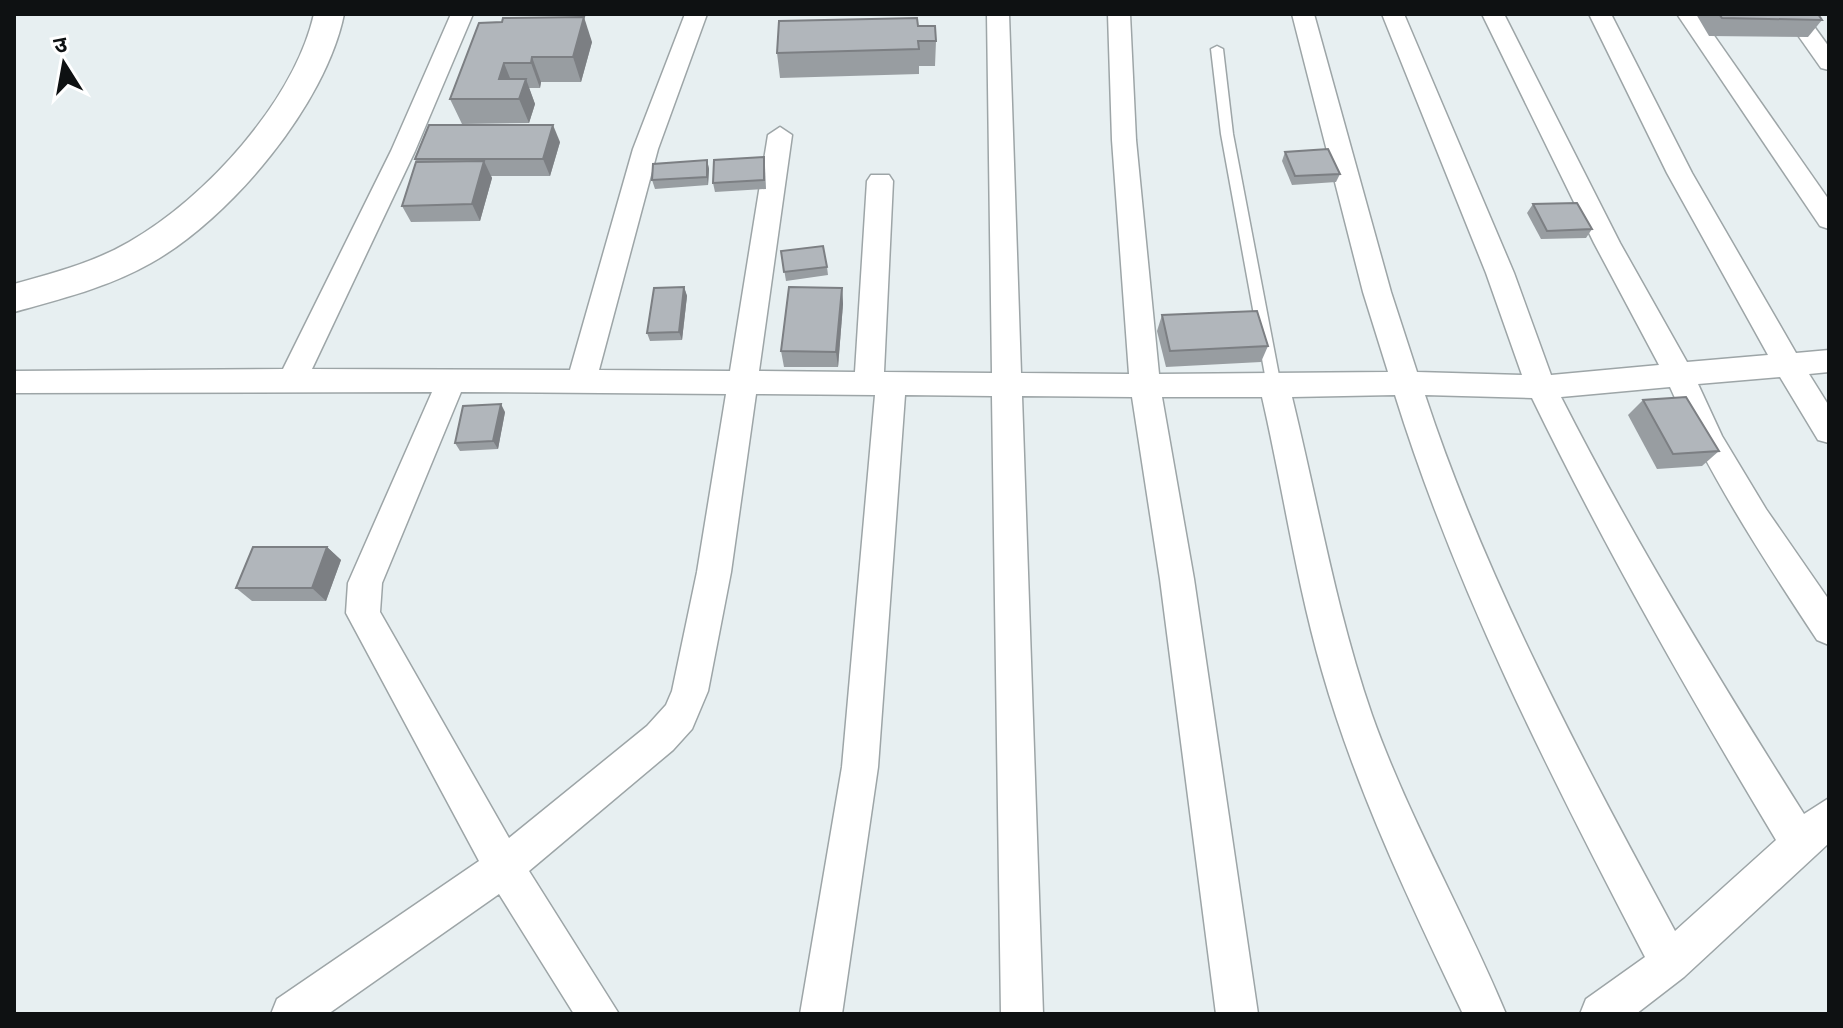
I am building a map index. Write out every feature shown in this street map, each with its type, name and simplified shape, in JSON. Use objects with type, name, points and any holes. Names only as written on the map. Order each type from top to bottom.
[{"type":"highway","points":[[14,298],[95,276],[155,243],[204,204],[301,87],[327,36],[329,14]]},
{"type":"street","points":[[292,380],[403,151],[462,14]]},
{"type":"street","points":[[581,382],[625,219],[676,57],[696,14]]},
{"type":"street","points":[[998,14],[1022,1014]]},
{"type":"street","points":[[1119,14],[1124,140],[1145,385],[1177,579],[1237,1014]]},
{"type":"street","points":[[1303,14],[1405,383],[1441,491],[1482,588],[1579,792],[1670,963]]},
{"type":"street","points":[[1393,14],[1500,273],[1541,387],[1590,485],[1701,683],[1801,845]]},
{"type":"street","points":[[1493,14],[1607,243],[1680,376],[1724,467],[1829,629]]},
{"type":"street","points":[[1600,14],[1664,143],[1787,366],[1829,431]]},
{"type":"street","points":[[1688,14],[1829,220]]},
{"type":"street","points":[[1794,14],[1829,63]]},
{"type":"street","points":[[292,1014],[504,867],[660,738],[679,717],[690,691],[714,572],[780,135]]},
{"type":"street","points":[[821,1014],[860,767],[880,383],[880,181]]},
{"type":"street","points":[[14,382],[292,380],[1274,386],[1405,383],[1541,387],[1829,361]]},
{"type":"street","points":[[451,382],[365,583],[363,613],[440,758],[593,1012]]},
{"type":"street","points":[[1274,386],[1326,621],[1359,727],[1409,858],[1485,1014]]},
{"type":"street","points":[[1601,1014],[1670,963],[1829,817]]},
{"type":"lane","points":[[1217,49],[1227,134],[1274,386]]},
{"type":"building","points":[[1719,14],[1818,14],[1822,20],[1722,18]]},
{"type":"building","points":[[584,17],[573,57],[532,57],[531,63],[504,63],[499,79],[526,79],[519,99],[450,99],[479,23],[502,22],[503,18]]},
{"type":"building","points":[[917,18],[918,26],[935,26],[936,41],[918,41],[919,49],[777,53],[779,21]]},
{"type":"building","points":[[429,125],[553,125],[543,159],[415,159]]},
{"type":"building","points":[[1328,149],[1340,174],[1295,176],[1285,152]]},
{"type":"building","points":[[764,157],[764,180],[713,183],[714,160]]},
{"type":"building","points":[[707,160],[707,177],[652,180],[653,164]]},
{"type":"building","points":[[484,161],[472,204],[402,206],[416,162]]},
{"type":"building","points":[[1577,203],[1592,229],[1547,231],[1533,204]]},
{"type":"building","points":[[823,246],[827,267],[784,272],[781,251]]},
{"type":"building","points":[[684,287],[679,332],[647,333],[654,288]]},
{"type":"building","points":[[789,287],[842,288],[836,352],[781,351]]},
{"type":"building","points":[[1257,311],[1268,346],[1170,351],[1162,315]]},
{"type":"building","points":[[1686,397],[1719,451],[1673,454],[1643,400]]},
{"type":"building","points":[[501,404],[493,441],[455,443],[463,406]]},
{"type":"building","points":[[253,547],[327,547],[312,588],[236,588]]}]
